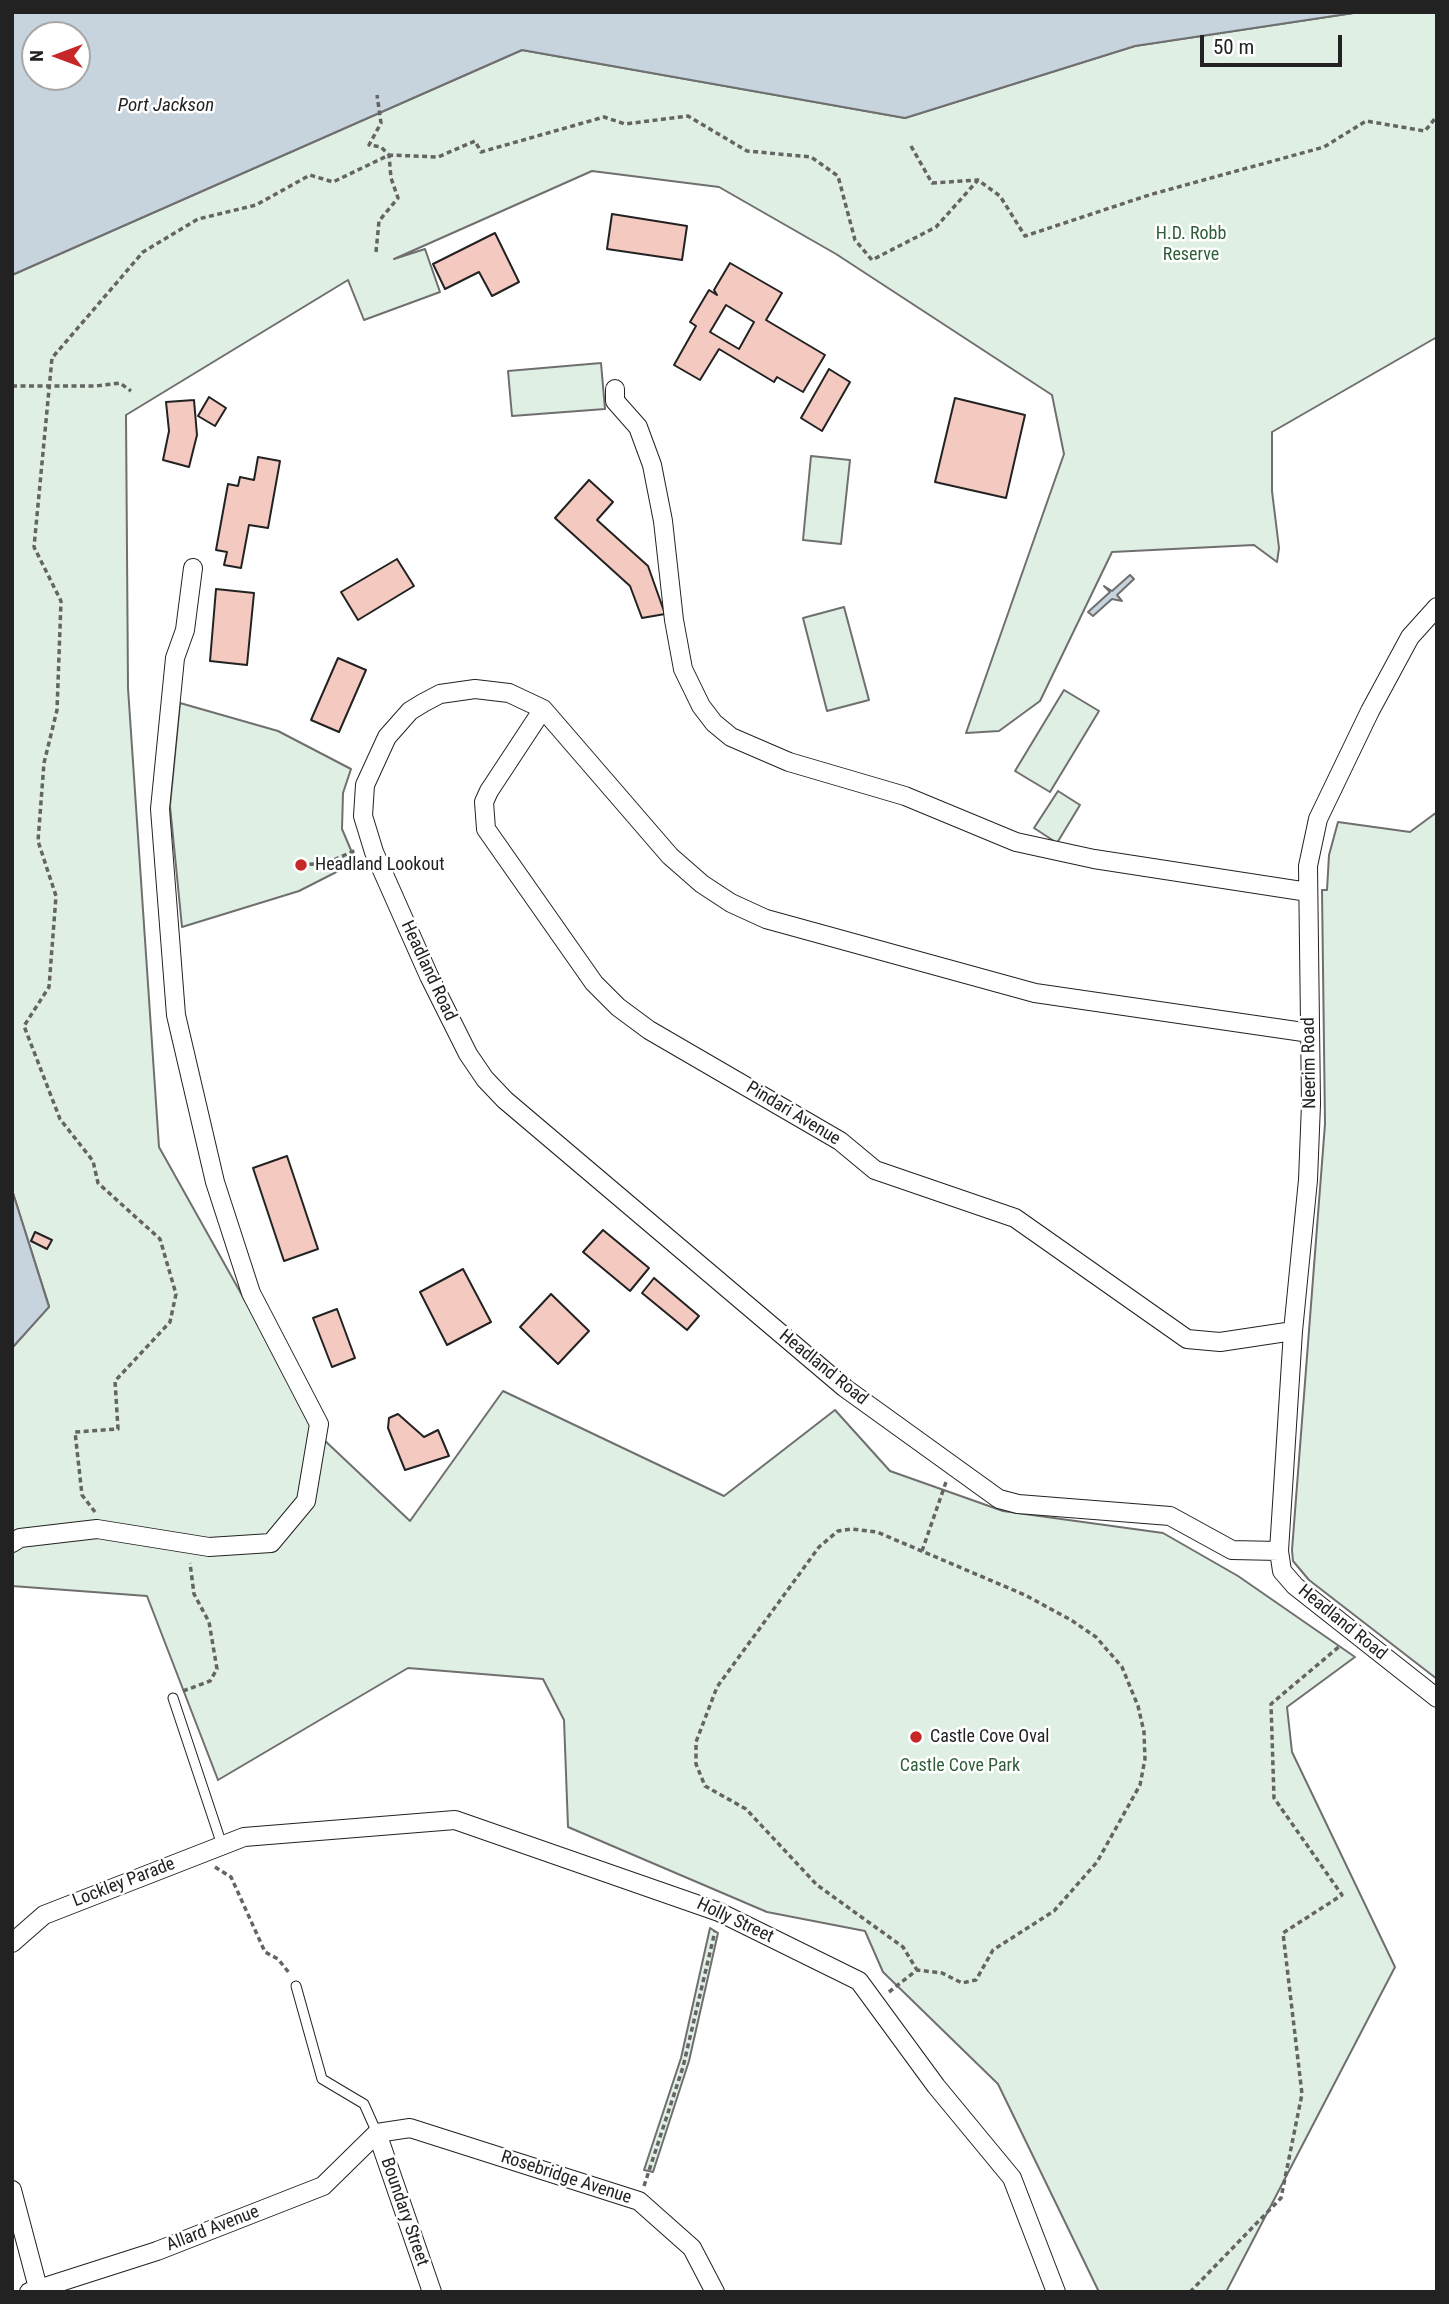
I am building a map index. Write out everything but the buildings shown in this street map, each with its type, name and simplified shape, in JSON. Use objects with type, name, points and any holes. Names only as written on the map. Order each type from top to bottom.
[{"type":"street","points":[[615,389],[615,401],[638,428],[652,465],[663,521],[677,648],[683,669],[701,706],[714,723],[731,737],[789,762],[905,796],[1016,842],[1094,859],[1308,892]]},
{"type":"street","points":[[12,1543],[20,1538],[97,1529],[209,1547],[271,1543],[306,1501],[319,1424],[251,1293],[215,1182],[176,1015],[160,809],[175,658],[185,630],[193,568]]},
{"type":"street","name":"Neerim Road","points":[[1279,1551],[1293,1331],[1308,1180],[1308,866],[1318,819],[1393,666],[1410,637],[1437,607]]},
{"type":"street","name":"Headland Road","points":[[1310,1033],[1045,995],[766,919],[731,903],[702,884],[670,856],[543,709],[509,693],[475,689],[440,694],[410,712],[387,737],[365,785],[363,816],[371,844],[468,1054],[505,1100],[845,1388],[999,1499],[1018,1504],[1170,1516],[1232,1550],[1279,1551],[1282,1571],[1295,1586],[1437,1698]]},
{"type":"street","name":"Pindari Avenue","points":[[543,709],[489,791],[484,802],[486,829],[594,983],[635,1021],[840,1141],[875,1170],[1015,1218],[1187,1339],[1220,1342],[1293,1331]]},
{"type":"street","name":"Holly Street","points":[[244,1837],[455,1820],[719,1912],[859,1980],[936,2086],[1012,2178],[1056,2292]]},
{"type":"street","name":"Lockley Parade","points":[[12,1943],[44,1915],[244,1837]]},
{"type":"street","name":"Rosebridge Avenue","points":[[377,2133],[410,2128],[639,2201],[692,2248],[715,2292]]},
{"type":"street","name":"Allard Avenue","points":[[34,2290],[157,2251],[323,2186],[377,2133]]},
{"type":"street","name":"Boundary Street","points":[[377,2133],[432,2292]]},
{"type":"street","points":[[12,2190],[34,2290]]},
{"type":"lane","points":[[173,1698],[222,1845]]},
{"type":"lane","points":[[296,1986],[322,2079],[364,2104],[377,2133]]},
{"type":"path","points":[[376,252],[379,221],[398,198],[391,178],[389,155],[382,147],[369,145],[381,123],[377,94]]},
{"type":"path","points":[[97,1529],[98,1516],[82,1494],[75,1432],[118,1429],[115,1381],[170,1322],[176,1294],[160,1239],[98,1183],[93,1161],[60,1119],[24,1026],[49,987],[56,896],[38,841],[44,763],[57,710],[61,601],[34,547],[52,358],[143,252],[198,219],[256,205],[310,175],[333,182],[389,155],[439,157],[475,141],[481,152],[604,117],[625,124],[688,116],[747,151],[811,157],[838,176],[855,240],[872,260],[936,227],[978,180]]},
{"type":"path","points":[[911,146],[932,183],[978,180],[1000,196],[1024,236],[1149,195],[1324,147],[1366,121],[1425,131],[1437,116]]},
{"type":"path","points":[[12,386],[96,386],[120,383],[131,391]]},
{"type":"path","points":[[300,865],[327,863],[371,844]]},
{"type":"path","points":[[922,1552],[946,1482],[954,1469]]},
{"type":"path","points":[[875,2003],[918,1970],[942,1973],[962,1983],[976,1980],[993,1950],[1054,1911],[1105,1850],[1140,1785],[1145,1759],[1144,1731],[1138,1706],[1122,1667],[1096,1637],[1025,1595],[877,1532],[851,1528],[838,1531],[819,1547],[718,1687],[696,1742],[697,1774],[705,1786],[746,1809],[817,1885],[903,1947],[918,1970]]},
{"type":"path","points":[[173,1698],[188,1686],[211,1681],[217,1669],[209,1622],[194,1594],[190,1562],[185,1555]]},
{"type":"path","points":[[1190,2292],[1281,2198],[1302,2094],[1283,1933],[1342,1895],[1274,1798],[1271,1704],[1342,1644]]},
{"type":"path","points":[[205,1852],[211,1865],[231,1877],[265,1952],[278,1959],[296,1986]]},
{"type":"path","points":[[639,2201],[684,2067],[719,1912]]},
{"type":"green space","points":[[1360,12],[1437,12],[1437,337],[1272,432],[1272,491],[1279,548],[1277,562],[1254,545],[1112,552],[1040,701],[999,731],[966,733],[1064,454],[1052,395],[836,254],[719,187],[592,171],[394,259],[425,249],[440,292],[364,320],[348,280],[126,415],[128,688],[159,1147],[322,1438],[410,1521],[503,1391],[724,1496],[835,1410],[890,1471],[1003,1511],[1163,1533],[1238,1576],[1355,1657],[1287,1707],[1292,1752],[1395,1967],[1226,2292],[1099,2292],[998,2084],[883,1972],[865,1931],[767,1912],[568,1827],[564,1720],[543,1679],[408,1668],[218,1780],[147,1596],[12,1586],[12,1348],[49,1306],[12,1190],[12,275],[522,50],[905,118],[1135,46]]},
{"type":"green space","points":[[601,363],[605,409],[512,416],[508,371]]},
{"type":"green space","points":[[811,456],[850,460],[841,544],[803,540]]},
{"type":"green space","points":[[844,607],[869,700],[827,711],[803,618]]},
{"type":"green space","points":[[1064,690],[1099,711],[1050,792],[1015,771]]},
{"type":"green space","points":[[180,703],[278,731],[351,769],[343,793],[342,829],[356,862],[299,891],[182,927],[170,806]]},
{"type":"green space","points":[[1058,791],[1080,805],[1057,843],[1034,828]]},
{"type":"green space","points":[[1437,812],[1437,1679],[1309,1580],[1293,1561],[1292,1550],[1325,1124],[1322,890],[1327,890],[1329,855],[1338,822],[1410,832]]},
{"type":"green space","points":[[710,1928],[718,1933],[689,2061],[653,2172],[644,2170],[681,2058]]},
{"type":"water","name":"Port Jackson","points":[[12,12],[1360,12],[1135,46],[905,118],[522,50],[12,275]]},
{"type":"water","points":[[1130,575],[1134,579],[1117,595],[1122,601],[1112,599],[1093,616],[1088,612],[1110,592],[1104,586],[1112,591]]},
{"type":"water","points":[[12,1190],[49,1307],[12,1348]]},
{"type":"place","name":"Headland Lookout","points":[[301,865]]},
{"type":"place","name":"Castle Cove Oval","points":[[916,1737]]},
{"type":"park label","name":"H.D. Robb Reserve","points":[[1191,244]]},
{"type":"park label","name":"Castle Cove Park","points":[[960,1766]]}]
